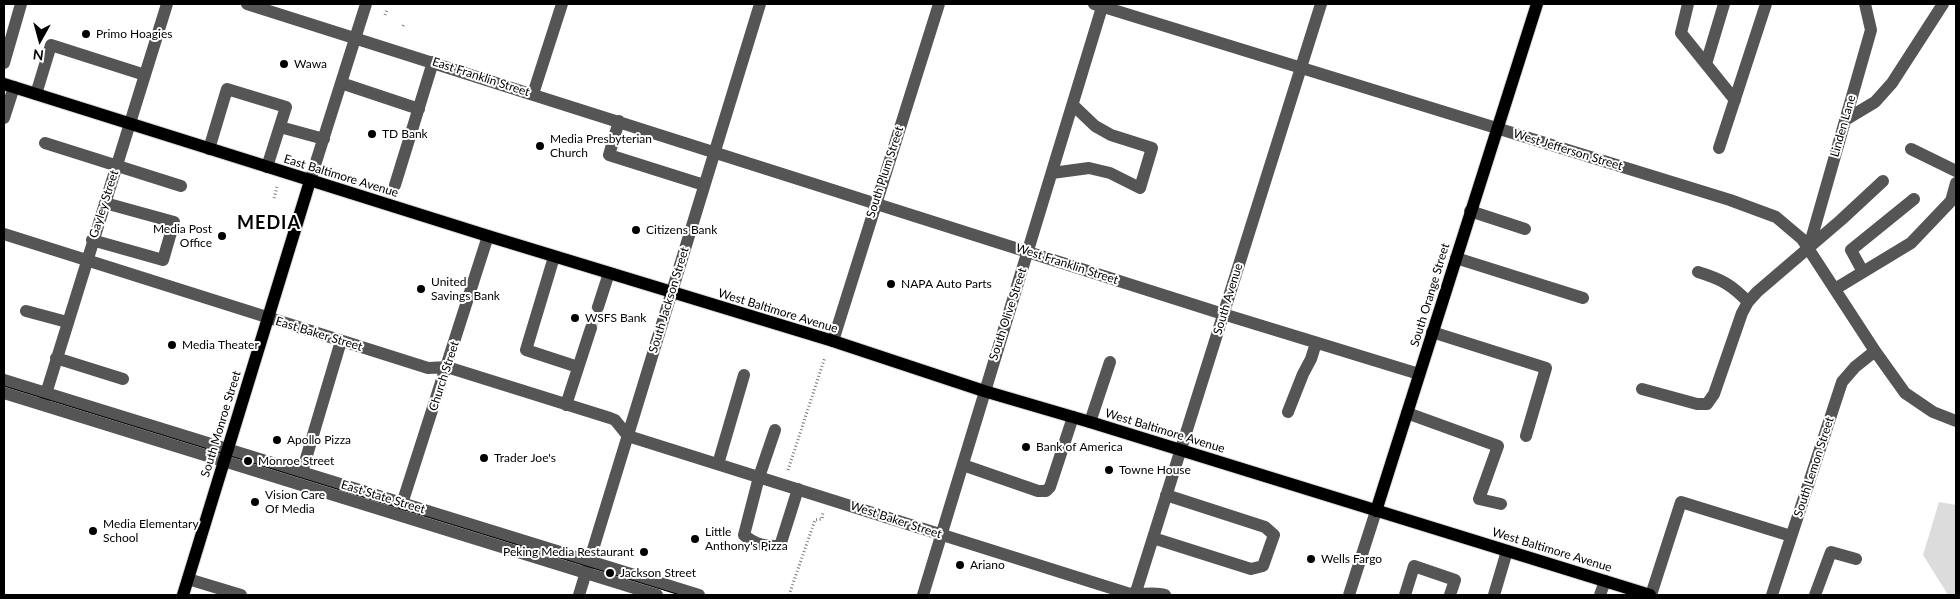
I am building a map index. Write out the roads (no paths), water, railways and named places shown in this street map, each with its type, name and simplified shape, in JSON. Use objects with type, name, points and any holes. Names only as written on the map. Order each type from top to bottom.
[{"type":"main road","name":"South Orange Street","points":[[1376,511],[1536,4]]},
{"type":"main road","name":"East Baltimore Avenue","points":[[9,85],[672,293]]},
{"type":"main road","name":"South Monroe Street","points":[[183,595],[310,181]]},
{"type":"main road","name":"West Baltimore Avenue","points":[[672,293],[833,341],[984,391],[1651,595]]},
{"type":"street","points":[[4,63],[21,4]]},
{"type":"street","name":"Gayley Street","points":[[44,399],[167,4]]},
{"type":"street","name":"East Franklin Street","points":[[247,4],[714,151]]},
{"type":"street","name":"South Monroe Street","points":[[310,181],[366,4]]},
{"type":"street","points":[[533,94],[562,4]]},
{"type":"street","name":"South Jackson Street","points":[[579,595],[760,4]]},
{"type":"street","name":"South Plum Street","points":[[833,341],[875,202],[939,4]]},
{"type":"street","name":"South Avenue","points":[[1135,595],[1321,4]]},
{"type":"street","points":[[1688,4],[1681,32],[1735,100]]},
{"type":"street","points":[[1706,64],[1724,4]]},
{"type":"street","points":[[1719,148],[1766,4]]},
{"type":"street","name":"Linden Lane","points":[[1809,248],[1871,30],[1865,4]]},
{"type":"street","points":[[1845,120],[1875,102],[1892,84],[1943,4]]},
{"type":"street","name":"West Jefferson Street","points":[[1100,5],[1766,212],[1792,229],[1809,248],[1875,352],[1905,392],[1933,412],[1956,420]]},
{"type":"street","name":"South Olive Street","points":[[923,595],[1073,105],[1100,5]]},
{"type":"street","points":[[36,94],[52,45],[145,75]]},
{"type":"street","points":[[395,185],[434,62]]},
{"type":"street","points":[[341,83],[419,109]]},
{"type":"street","points":[[4,118],[9,85]]},
{"type":"street","points":[[209,149],[227,89],[286,107],[267,167]]},
{"type":"street","points":[[1052,173],[1089,168],[1110,173],[1140,188],[1152,148],[1111,135],[1095,126],[1073,105]]},
{"type":"street","points":[[619,121],[609,155],[704,185]]},
{"type":"street","points":[[280,127],[324,139]]},
{"type":"street","points":[[45,143],[181,186]]},
{"type":"street","points":[[1911,149],[1956,171]]},
{"type":"street","name":"West Franklin Street","points":[[714,151],[1223,314],[1419,374]]},
{"type":"street","points":[[1642,389],[1697,404],[1706,404],[1714,394],[1742,313],[1748,302],[1883,181]]},
{"type":"street","points":[[1835,289],[1911,242],[1951,202],[1956,183]]},
{"type":"street","points":[[1863,272],[1851,250],[1914,198]]},
{"type":"street","points":[[92,240],[163,260],[174,222],[104,203]]},
{"type":"street","points":[[1470,211],[1525,229]]},
{"type":"street","name":"East Baker Street","points":[[4,234],[428,368],[447,367],[615,420],[628,436]]},
{"type":"street","name":"Church Street","points":[[401,509],[488,236]]},
{"type":"street","points":[[554,257],[526,350],[578,367]]},
{"type":"street","points":[[1456,258],[1583,298]]},
{"type":"street","points":[[1698,272],[1720,279],[1735,289],[1748,302]]},
{"type":"street","points":[[598,307],[608,273]]},
{"type":"street","points":[[26,311],[67,322]]},
{"type":"street","points":[[566,405],[591,328]]},
{"type":"street","points":[[1432,332],[1546,368],[1526,436]]},
{"type":"street","points":[[302,472],[342,341]]},
{"type":"street","points":[[1288,412],[1316,343]]},
{"type":"street","name":"South Lemon Street","points":[[1772,595],[1842,382],[1854,367],[1875,352]]},
{"type":"street","points":[[56,358],[123,379]]},
{"type":"street","points":[[1090,422],[1110,362]]},
{"type":"street","points":[[718,464],[744,375]]},
{"type":"street","name":"East State Street","points":[[4,380],[44,399]]},
{"type":"street","name":"East State Street","points":[[4,392],[44,399],[588,567]]},
{"type":"street","points":[[1407,413],[1498,446],[1479,499],[1502,504]]},
{"type":"street","points":[[963,465],[1038,491],[1046,491],[1050,487],[1073,417]]},
{"type":"street","points":[[776,430],[759,477],[744,535],[751,542],[765,546],[780,546],[798,489]]},
{"type":"street","name":"West Baker Street","points":[[628,436],[1135,595],[1154,593],[1165,595]]},
{"type":"street","name":"East State Street","points":[[225,455],[302,472],[401,509]]},
{"type":"street","points":[[1153,538],[1251,569],[1263,566],[1274,535],[1265,527],[1166,495]]},
{"type":"street","points":[[1651,595],[1681,502],[1791,536]]},
{"type":"street","name":"South Orange Street","points":[[1349,595],[1376,511]]},
{"type":"street","points":[[1494,595],[1507,551]]},
{"type":"street","points":[[1815,595],[1831,552],[1856,559]]},
{"type":"street","points":[[1406,595],[1414,566],[1455,580],[1450,595]]},
{"type":"street","points":[[588,567],[658,595]]},
{"type":"street","points":[[588,567],[699,595]]},
{"type":"street","points":[[188,579],[241,595]]},
{"type":"street","points":[[1600,595],[1605,581]]},
{"type":"tunnel","points":[[591,328],[598,307]]},
{"type":"tram line","points":[[4,386],[680,595]]},
{"type":"place","name":"Primo Hoagies","points":[[86,34]]},
{"type":"place","name":"Wawa","points":[[284,64]]},
{"type":"place","name":"TD Bank","points":[[372,134]]},
{"type":"place","name":"Media Presbyterian Church","points":[[540,146]]},
{"type":"place","name":"Citizens Bank","points":[[636,230]]},
{"type":"place","name":"Media Post Office","points":[[222,236]]},
{"type":"place","name":"NAPA Auto Parts","points":[[891,284]]},
{"type":"place","name":"United Savings Bank","points":[[421,289]]},
{"type":"place","name":"WSFS Bank","points":[[575,318]]},
{"type":"place","name":"Media Theater","points":[[172,345]]},
{"type":"place","name":"Apollo Pizza","points":[[277,440]]},
{"type":"place","name":"Bank of America","points":[[1026,447]]},
{"type":"place","name":"Trader Joe's","points":[[484,458]]},
{"type":"place","name":"Monroe Street","points":[[248,461]]},
{"type":"place","name":"Towne House","points":[[1109,470]]},
{"type":"place","name":"Vision Care Of Media","points":[[255,502]]},
{"type":"place","name":"Media Elementary School","points":[[93,531]]},
{"type":"place","name":"Little Anthony's Pizza","points":[[695,539]]},
{"type":"place","name":"Peking Media Restaurant","points":[[644,552]]},
{"type":"place","name":"Wells Fargo","points":[[1311,559]]},
{"type":"place","name":"Ariano","points":[[960,565]]},
{"type":"place","name":"Jackson Street","points":[[610,573]]},
{"type":"district","name":"MEDIA","points":[[269,223]]}]
